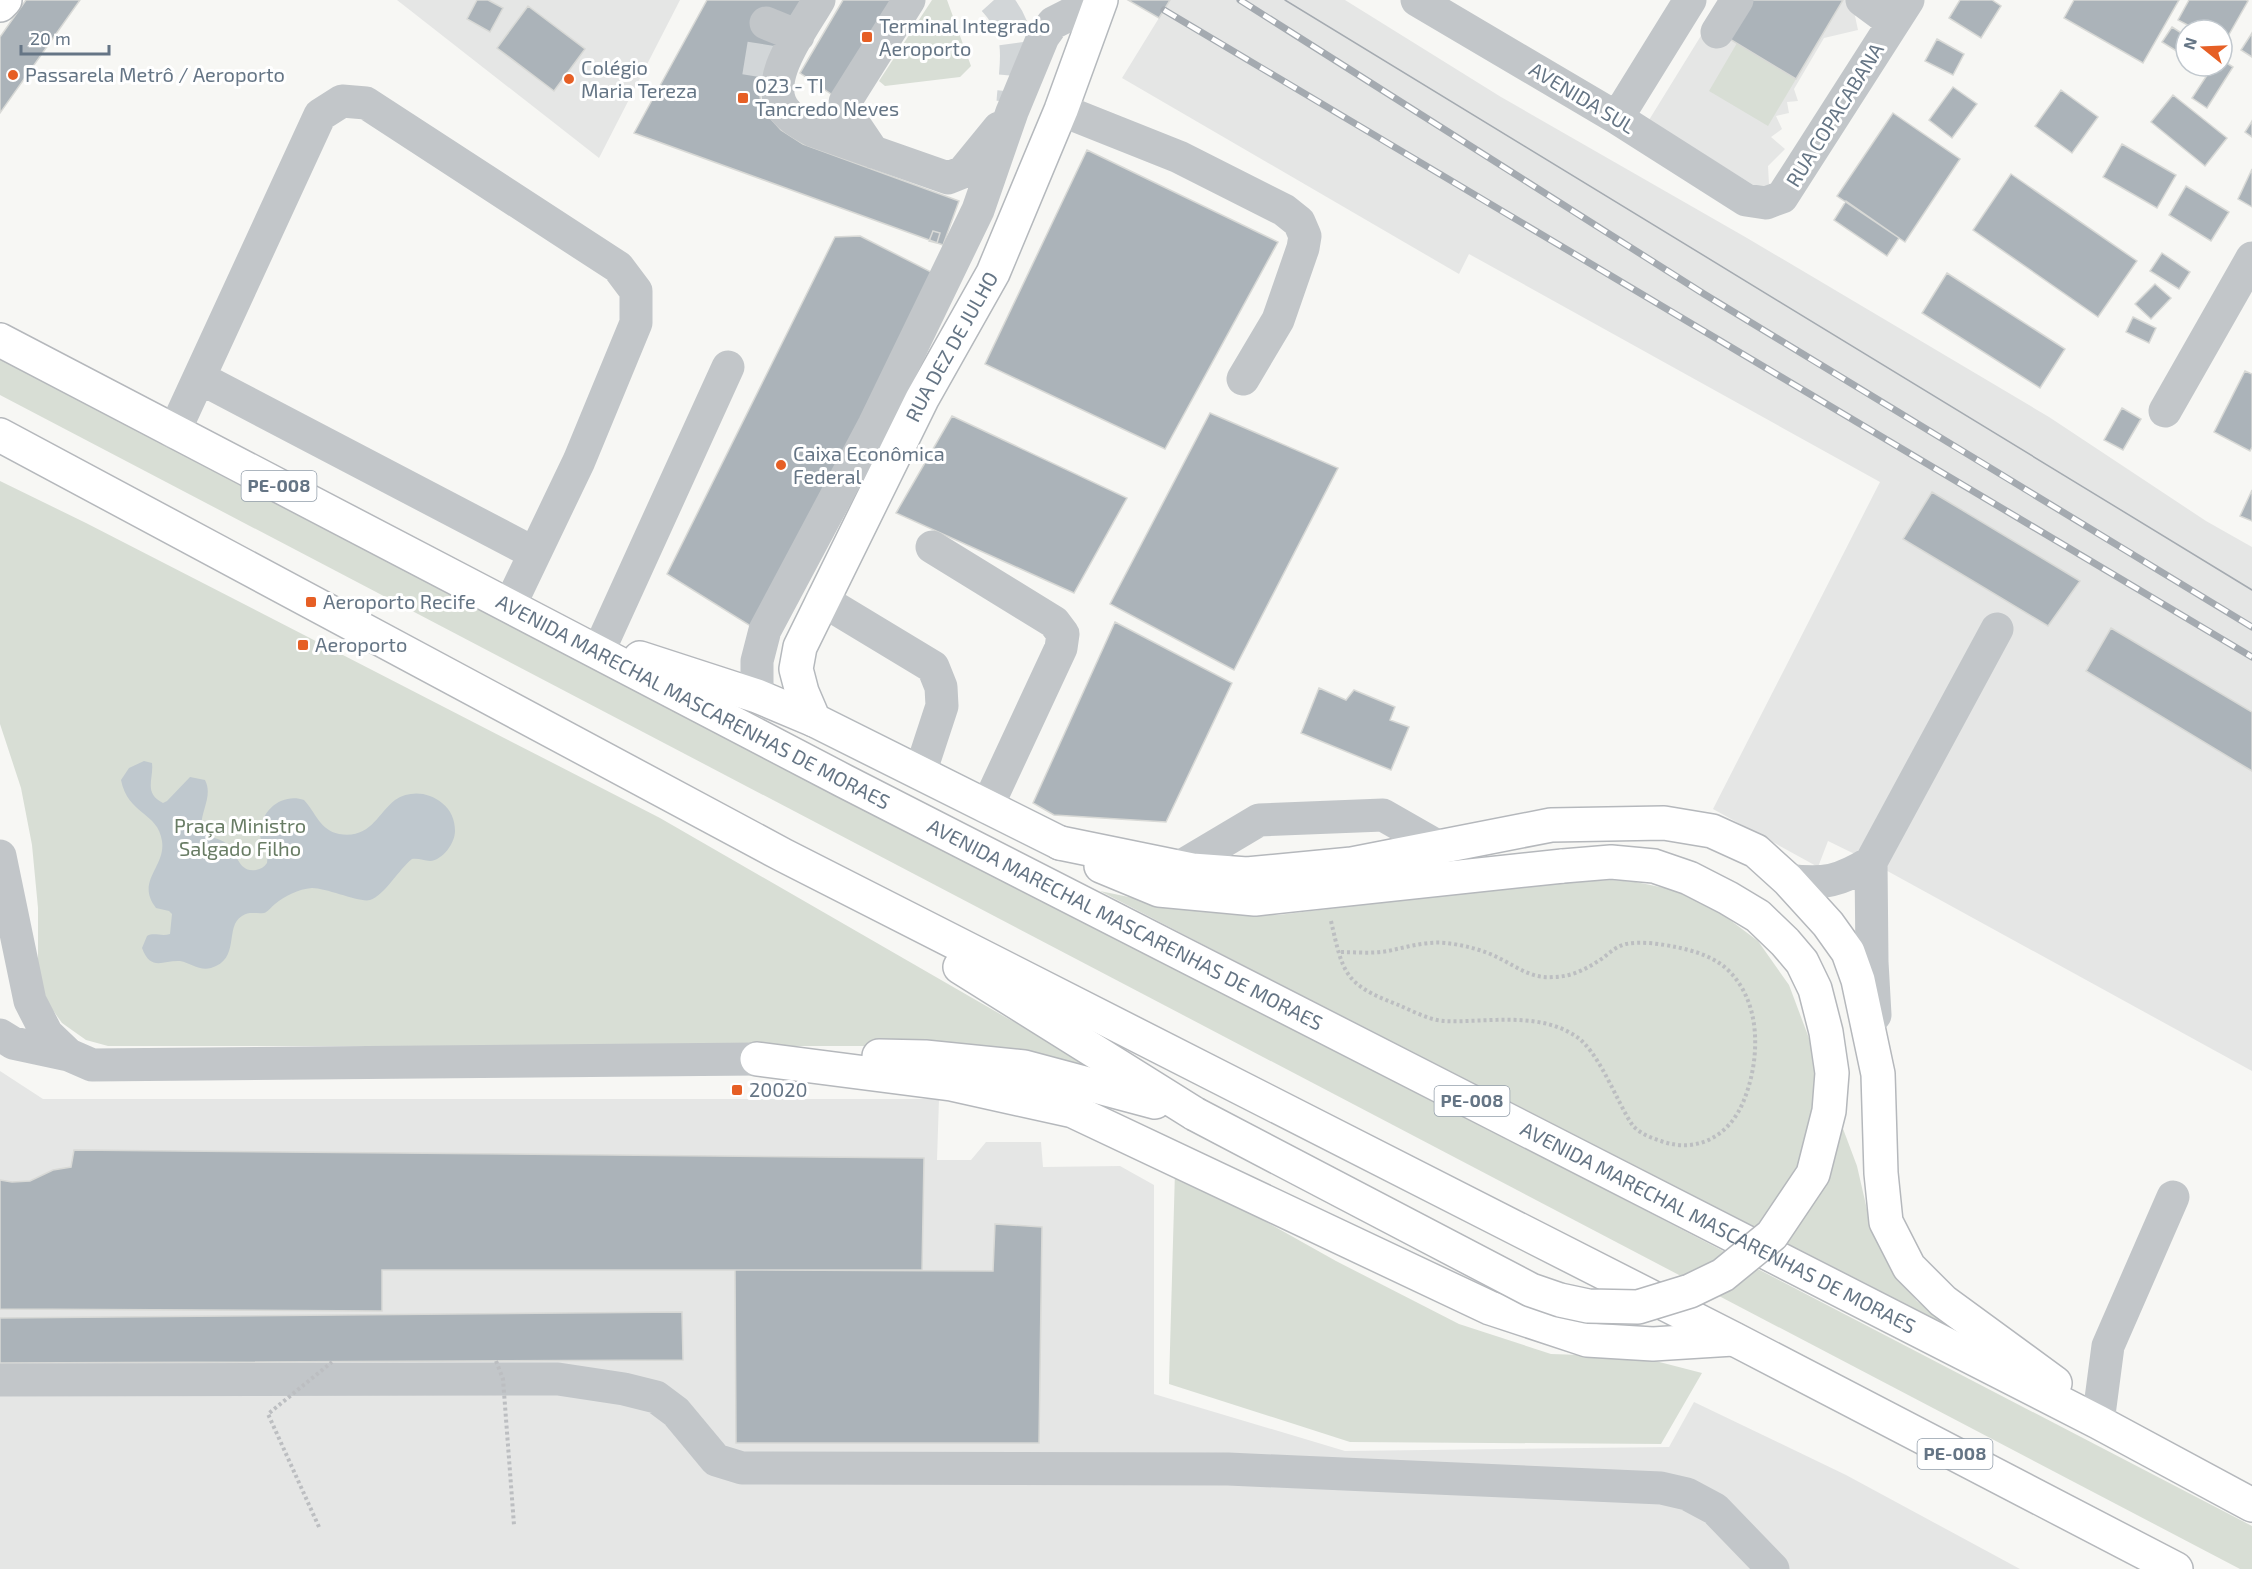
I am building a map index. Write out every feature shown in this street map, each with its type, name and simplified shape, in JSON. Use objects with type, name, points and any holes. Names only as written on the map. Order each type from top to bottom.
[{"type":"main road","points":[[0,5],[5,0]]},
{"type":"main road","name":"RUA DEZ DE JULHO","points":[[814,720],[802,692],[796,669],[800,647],[922,399],[993,273],[1061,110],[1100,0]]},
{"type":"main road","name":"AVENIDA MARECHAL MASCARENHAS DE MORAES","points":[[0,340],[844,781],[2098,1422],[2252,1505]]},
{"type":"main road","name":"PE-008","points":[[0,435],[783,855],[1734,1339],[2176,1569]]},
{"type":"main road","points":[[558,632],[757,696],[814,720],[1060,843],[1108,871],[1159,890],[1256,899],[1611,862],[1654,866],[1689,878],[1758,916],[1802,962],[1815,989],[1826,1032],[1832,1073],[1829,1111],[1813,1174],[1772,1235],[1723,1275],[1690,1291],[1638,1307],[1588,1306],[1560,1300],[1531,1290],[1191,1112],[783,855]]},
{"type":"main road","points":[[1060,843],[1180,867],[1247,874],[1352,864],[1551,825],[1664,824],[1712,831],[1756,851],[1788,880],[1828,924],[1848,952],[1858,980],[1878,1074],[1881,1173],[1886,1222],[1909,1267],[1943,1301],[2047,1376],[2098,1422]]},
{"type":"main road","points":[[757,1059],[858,1055],[925,1057],[1024,1067],[1191,1112]]},
{"type":"main road","points":[[757,1059],[951,1084],[1073,1111],[1490,1308],[1587,1340],[1653,1344],[1734,1339]]},
{"type":"street","points":[[819,0],[782,64],[777,84],[777,95],[786,113],[814,131],[948,178],[963,172],[1012,112]]},
{"type":"street","points":[[873,152],[846,112],[845,102],[909,0]]},
{"type":"street","points":[[757,696],[757,660],[765,630],[874,425],[978,210],[1035,52],[1053,23],[1100,0]]},
{"type":"street","name":"AVENIDA SUL","points":[[1417,0],[1617,118],[1746,200]]},
{"type":"street","points":[[1617,118],[1689,0]]},
{"type":"street","points":[[1717,32],[1737,0]]},
{"type":"street","points":[[1862,0],[1900,11]]},
{"type":"street","name":"RUA COPACABANA","points":[[1746,200],[1766,203],[1782,197],[1900,11]]},
{"type":"street","points":[[766,22],[798,36]]},
{"type":"street","points":[[174,432],[320,115],[342,101],[366,103],[618,267],[636,291],[636,323],[579,461],[510,605]]},
{"type":"street","points":[[1061,110],[1179,158],[1284,210],[1299,222],[1305,236],[1303,249],[1278,320],[1243,379]]},
{"type":"street","points":[[2165,411],[2252,258]]},
{"type":"street","points":[[907,356],[968,320]]},
{"type":"street","points":[[601,646],[728,367]]},
{"type":"street","points":[[200,378],[534,553]]},
{"type":"street","points":[[932,547],[1054,622],[1063,634],[1061,648],[987,807]]},
{"type":"street","points":[[822,600],[933,667],[941,687],[942,706],[921,773]]},
{"type":"street","points":[[1878,1074],[1872,962],[1871,862],[1997,629]]},
{"type":"street","points":[[1180,867],[1259,820],[1383,815],[1439,847]]},
{"type":"street","points":[[0,856],[30,1001],[47,1034],[69,1055]]},
{"type":"street","points":[[1788,880],[1809,883],[1828,882],[1848,876],[1871,862]]},
{"type":"street","points":[[0,1035],[13,1043],[69,1055],[92,1065],[757,1059]]},
{"type":"street","points":[[2098,1422],[2108,1346],[2173,1197]]},
{"type":"street","points":[[0,1380],[322,1371],[500,1370],[624,1389],[656,1397],[676,1412],[716,1460],[742,1468],[1228,1469],[1661,1488],[1687,1494],[1715,1509],[1773,1569]]},
{"type":"path","points":[[1331,920],[1338,952],[1346,973],[1361,988],[1443,1021],[1520,1020],[1557,1027],[1576,1036],[1586,1045],[1606,1076],[1633,1126],[1653,1138],[1674,1146],[1688,1147],[1703,1143],[1732,1121],[1744,1101],[1753,1070],[1756,1036],[1752,1015],[1742,990],[1730,972],[1716,961],[1695,951],[1667,945],[1624,944],[1587,968],[1572,975],[1552,978],[1521,971],[1498,957],[1476,949],[1445,943],[1423,943],[1369,952],[1338,952]]},
{"type":"path","points":[[500,1370],[513,1525]]},
{"type":"path","points":[[319,1527],[268,1414],[322,1371]]},
{"type":"shaded area","name":"Colégio Maria Tereza","points":[[397,0],[680,0],[599,158]]},
{"type":"shaded area","points":[[1170,0],[1345,0],[1501,97],[1747,238],[2049,417],[2206,521],[2252,547],[2252,1071],[1871,862],[1828,841],[1818,867],[1713,809],[1880,482],[1469,254],[1459,274],[1122,78]]},
{"type":"shaded area","points":[[1723,0],[1866,0],[1855,16],[1858,30],[1824,38],[1794,89],[1798,101],[1787,102],[1789,113],[1776,116],[1782,129],[1771,137],[1785,149],[1768,166],[1769,184],[1763,188],[1755,186],[1649,120]]},
{"type":"shaded area","points":[[144,761],[152,763],[151,790],[153,795],[163,803],[190,777],[205,780],[208,793],[201,825],[202,832],[227,844],[242,865],[250,870],[264,867],[267,863],[267,855],[260,835],[265,816],[281,801],[296,798],[304,800],[327,829],[339,834],[350,835],[366,829],[395,800],[401,797],[413,794],[431,796],[442,803],[452,816],[455,831],[453,841],[447,850],[435,860],[412,859],[381,893],[370,900],[312,888],[287,896],[265,912],[245,914],[237,921],[226,958],[211,968],[199,968],[180,961],[153,962],[149,960],[142,948],[147,936],[170,934],[172,914],[156,908],[150,898],[150,882],[160,859],[162,841],[155,824],[130,800],[121,780],[129,768]]},
{"type":"shaded area","points":[[0,1071],[43,1099],[939,1099],[937,1160],[971,1160],[986,1142],[1041,1142],[1043,1167],[1120,1166],[1154,1185],[1154,1394],[1345,1451],[1669,1447],[1694,1402],[1846,1475],[2020,1569],[0,1569]]},
{"type":"green space","points":[[932,0],[947,0],[971,66],[960,77],[885,86],[879,81]]},
{"type":"green space","points":[[1737,43],[1796,79],[1768,126],[1709,91]]},
{"type":"green space","points":[[0,355],[2252,1526],[2252,1569],[2240,1569],[0,395]]},
{"type":"green space","name":"Praça Ministro Salgado Filho","points":[[0,481],[660,818],[1007,1018],[1111,1075],[877,1046],[108,1046],[86,1040],[62,1023],[47,1002],[38,979],[38,908],[32,845],[21,788],[0,724]]},
{"type":"green space","points":[[1611,880],[1636,882],[1679,891],[1718,911],[1758,941],[1789,985],[1857,1166],[1871,1227],[1890,1267],[1917,1301],[1976,1345],[1100,891],[1167,905],[1222,912],[1278,915],[1532,884]]},
{"type":"green space","points":[[1175,1171],[1336,1261],[1459,1324],[1551,1354],[1640,1357],[1702,1373],[1661,1444],[1350,1442],[1169,1384]]},
{"type":"building","name":"Passarela Metrô / Aeroporto","points":[[26,0],[80,0],[0,113],[0,37]]},
{"type":"building","points":[[477,0],[488,0],[503,8],[490,32],[467,19]]},
{"type":"building","points":[[707,0],[803,0],[762,70],[758,84],[762,109],[781,130],[803,144],[959,201],[943,245],[634,133]]},
{"type":"building","points":[[843,0],[904,0],[840,100],[800,73]]},
{"type":"building","points":[[1128,0],[1170,0],[1159,18]]},
{"type":"building","points":[[1744,0],[1843,0],[1796,79],[1723,35]]},
{"type":"building","points":[[1960,0],[1992,0],[2001,6],[1981,38],[1949,18]]},
{"type":"building","points":[[2074,0],[2179,0],[2143,63],[2064,18]]},
{"type":"building","points":[[2189,0],[2248,1],[2234,26],[2234,18],[2179,18]]},
{"type":"building","points":[[528,6],[585,49],[554,91],[497,48]]},
{"type":"building","points":[[2172,27],[2174,28],[2174,50],[2162,42]]},
{"type":"building","points":[[2252,33],[2252,57],[2241,50]]},
{"type":"building","points":[[1937,39],[1964,54],[1953,75],[1925,61]]},
{"type":"building","points":[[2205,78],[2226,78],[2207,108],[2192,98]]},
{"type":"building","points":[[1953,87],[1977,104],[1952,138],[1929,120]]},
{"type":"building","points":[[2061,90],[2098,117],[2072,153],[2035,126]]},
{"type":"building","points":[[2173,95],[2227,138],[2205,166],[2151,122]]},
{"type":"building","points":[[1893,113],[1960,159],[1905,242],[1837,196]]},
{"type":"building","points":[[2252,121],[2252,137],[2245,132]]},
{"type":"building","points":[[2122,144],[2176,175],[2157,208],[2103,177]]},
{"type":"building","points":[[1087,150],[1278,242],[1165,449],[985,364]]},
{"type":"building","points":[[2252,169],[2252,207],[2238,199]]},
{"type":"building","points":[[2011,174],[2137,261],[2098,317],[1973,230]]},
{"type":"building","points":[[2186,186],[2229,212],[2211,241],[2169,215]]},
{"type":"building","points":[[1846,201],[1899,238],[1887,256],[1834,220]]},
{"type":"building","points":[[933,231],[940,233],[937,243],[929,241]]},
{"type":"building","name":"Caixa Econômica Federal","points":[[860,236],[937,275],[757,630],[667,574],[835,237]]},
{"type":"building","points":[[2162,253],[2190,272],[2179,289],[2150,271]]},
{"type":"building","points":[[1947,273],[2065,349],[2040,388],[1922,313]]},
{"type":"building","points":[[2155,284],[2171,298],[2151,319],[2135,304]]},
{"type":"building","points":[[2133,317],[2156,328],[2149,343],[2126,332]]},
{"type":"building","points":[[2245,371],[2252,374],[2252,447],[2250,451],[2214,432]]},
{"type":"building","points":[[2122,408],[2141,419],[2123,450],[2104,440]]},
{"type":"building","points":[[1210,413],[1338,468],[1234,670],[1110,604]]},
{"type":"building","points":[[952,416],[1127,498],[1074,593],[896,513]]},
{"type":"building","points":[[2252,490],[2252,521],[2240,516]]},
{"type":"building","points":[[1932,492],[2080,581],[2048,626],[1903,539]]},
{"type":"building","points":[[1115,622],[1232,683],[1166,822],[1054,815],[1033,803]]},
{"type":"building","points":[[2111,628],[2252,712],[2252,771],[2086,671]]},
{"type":"building","points":[[1319,688],[1346,700],[1354,690],[1395,707],[1390,720],[1409,727],[1391,770],[1301,733]]},
{"type":"building","points":[[74,1150],[924,1158],[922,1270],[382,1270],[382,1311],[0,1309],[0,1180],[30,1181],[53,1170],[71,1167]]},
{"type":"building","points":[[995,1224],[1042,1227],[1039,1443],[736,1443],[735,1270],[993,1271]]},
{"type":"building","points":[[682,1312],[683,1360],[0,1363],[0,1318]]},
{"type":"tunnel","points":[[994,0],[1004,12],[1014,36],[1016,60],[1013,102]]},
{"type":"tunnel","points":[[745,58],[782,64]]},
{"type":"tram line","points":[[1285,0],[2252,590]]},
{"type":"railway","points":[[1240,0],[1704,294],[2252,627]]},
{"type":"railway","points":[[1164,10],[2252,657]]},
{"type":"place","name":"Terminal Integrado Aeroporto","points":[[867,37]]},
{"type":"place","name":"Passarela Metrô / Aeroporto","points":[[13,75]]},
{"type":"place","name":"Colégio Maria Tereza","points":[[569,79]]},
{"type":"place","name":"023 - TI Tancredo Neves","points":[[743,98]]},
{"type":"place","name":"Caixa Econômica Federal","points":[[781,465]]},
{"type":"place","name":"Aeroporto Recife","points":[[311,602]]},
{"type":"place","name":"Aeroporto","points":[[303,645]]},
{"type":"place","name":"20020","points":[[737,1090]]}]
